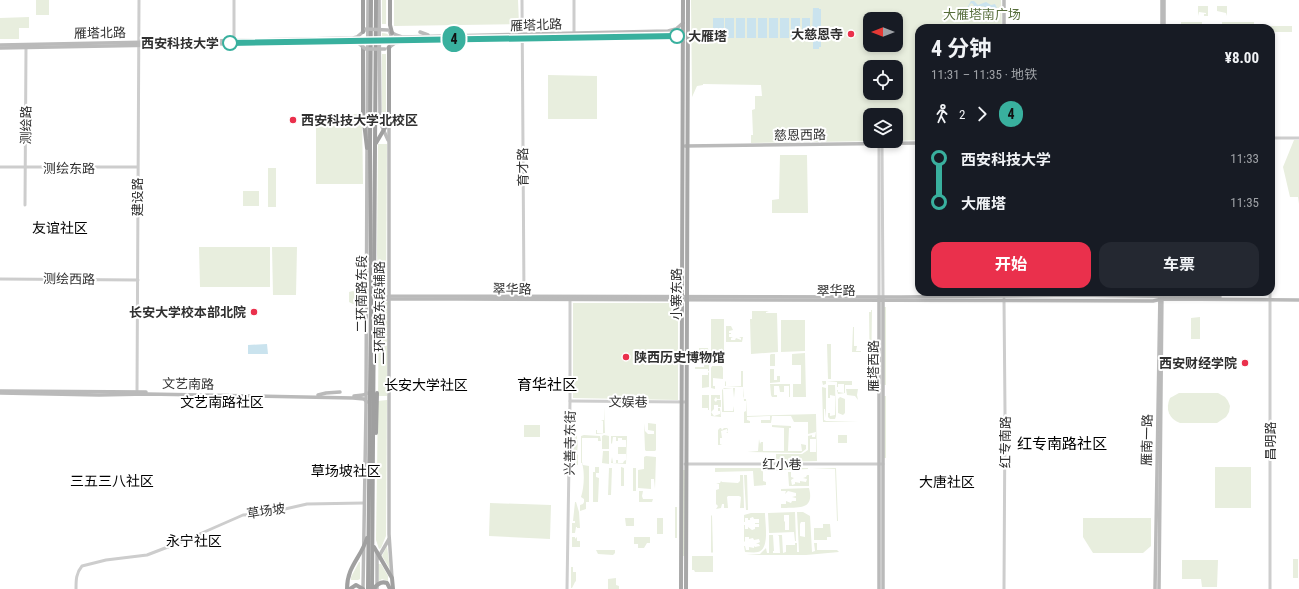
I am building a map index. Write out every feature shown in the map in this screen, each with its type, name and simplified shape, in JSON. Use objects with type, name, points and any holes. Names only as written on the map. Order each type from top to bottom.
[{"type":"highway","points":[[365,0],[365,31]]},
{"type":"highway","name":"二环南路东段","points":[[368,589],[371,0]]},
{"type":"highway","name":"二环南路东段","points":[[374,588],[372,520],[376,304],[374,256],[376,0]]},
{"type":"highway","points":[[388,30],[389,0]]},
{"type":"highway","points":[[389,0],[390,25],[392,33]]},
{"type":"highway","points":[[363,47],[363,114],[367,148]]},
{"type":"highway","points":[[380,122],[386,122],[387,120],[387,48]]},
{"type":"highway","points":[[375,146],[389,121],[387,48]]},
{"type":"highway","points":[[374,256],[377,271],[374,588]]},
{"type":"highway","points":[[372,520],[375,531]]},
{"type":"highway","points":[[347,589],[348,574],[363,547],[369,532]]},
{"type":"highway","points":[[374,547],[392,578],[391,589]]},
{"type":"highway","points":[[374,588],[381,583],[385,583],[389,585],[391,589]]},
{"type":"highway","points":[[350,589],[356,585],[363,589]]},
{"type":"main road","points":[[363,589],[368,116],[365,0]]},
{"type":"main road","points":[[379,0],[380,122]]},
{"type":"main road","name":"小寨东路","points":[[681,589],[683,0]]},
{"type":"main road","name":"小寨东路","points":[[686,589],[688,0]]},
{"type":"main road","points":[[1004,0],[1004,24]]},
{"type":"main road","points":[[1163,0],[1163,24]]},
{"type":"main road","name":"雁塔北路","points":[[388,30],[402,37],[522,37],[574,33],[668,31],[676,29],[683,23]]},
{"type":"main road","points":[[365,31],[388,30],[392,40],[387,48]]},
{"type":"main road","name":"雁塔北路","points":[[0,45],[139,44],[353,38],[365,31]]},
{"type":"main road","points":[[420,32],[431,36]]},
{"type":"main road","name":"雁塔北路","points":[[234,42],[354,42],[366,49],[387,48],[395,43],[406,40],[522,37],[668,35],[676,37],[683,42]]},
{"type":"main road","name":"雁塔北路","points":[[0,48],[26,46]]},
{"type":"main road","points":[[376,114],[389,145]]},
{"type":"main road","name":"二环南路东段辅路","points":[[389,121],[389,538],[392,578]]},
{"type":"main road","name":"慈恩西路","points":[[903,143],[915,143]]},
{"type":"main road","name":"慈恩西路","points":[[682,146],[863,144]]},
{"type":"main road","name":"翠华路","points":[[377,292],[382,296],[389,298]]},
{"type":"main road","name":"翠华路","points":[[376,304],[382,299],[389,298],[881,298],[1161,296],[1299,299]]},
{"type":"main road","name":"雁南一路","points":[[1155,589],[1161,296]]},
{"type":"main road","name":"雁南一路","points":[[1158,589],[1161,296]]},
{"type":"main road","name":"雁塔西路","points":[[879,589],[881,298]]},
{"type":"main road","points":[[366,394],[370,391]]},
{"type":"main road","name":"文艺南路","points":[[0,392],[356,396],[366,394]]},
{"type":"main road","points":[[318,395],[340,392]]},
{"type":"main road","name":"文艺南路","points":[[137,393],[346,397],[366,400]]},
{"type":"main road","points":[[366,400],[370,408]]},
{"type":"main road","name":"雁塔西路","points":[[881,464],[883,589]]},
{"type":"main road","points":[[374,588],[378,556],[389,538]]},
{"type":"street","name":"建设路","points":[[137,393],[139,0]]},
{"type":"street","points":[[234,0],[234,42]]},
{"type":"street","name":"育才路","points":[[522,0],[524,298]]},
{"type":"street","points":[[574,0],[574,33]]},
{"type":"street","name":"测绘路","points":[[25,205],[26,46]]},
{"type":"street","points":[[1275,138],[1299,138]]},
{"type":"street","name":"雁塔西路","points":[[880,148],[881,298]]},
{"type":"street","name":"测绘东路","points":[[0,167],[137,167]]},
{"type":"street","name":"测绘西路","points":[[0,279],[138,280]]},
{"type":"street","name":"红专南路","points":[[1004,297],[1004,589]]},
{"type":"street","name":"兴善寺东街","points":[[566,589],[570,401],[570,298]]},
{"type":"street","name":"昌明路","points":[[1270,299],[1270,589]]},
{"type":"street","name":"文娱巷","points":[[570,401],[686,402]]},
{"type":"street","name":"红小巷","points":[[681,464],[881,464]]},
{"type":"street","name":"草场坡","points":[[76,589],[76,577],[78,570],[82,566],[106,560],[147,555],[186,540],[243,514],[263,514],[307,504],[364,503]]},
{"type":"green space","points":[[36,0],[49,0],[49,15],[36,15]]},
{"type":"green space","points":[[382,0],[386,0],[386,24],[382,24]]},
{"type":"green space","points":[[394,0],[518,0],[519,24],[394,26]]},
{"type":"green space","name":"大雁塔南广场","points":[[691,0],[1001,0],[1002,24],[915,24],[915,140],[903,141],[903,108],[863,108],[863,141],[751,143],[751,135],[753,135],[752,110],[755,109],[755,96],[762,96],[761,85],[697,86],[692,97]]},
{"type":"green space","points":[[1198,6],[1208,6],[1208,16],[1204,16],[1206,13],[1199,12],[1198,16]]},
{"type":"green space","points":[[1217,6],[1227,6],[1227,16],[1226,13],[1217,11]]},
{"type":"green space","points":[[29,17],[29,28],[19,28],[19,39],[0,39],[0,18]]},
{"type":"green space","points":[[1181,22],[1202,22],[1202,24],[1181,24]]},
{"type":"green space","points":[[1222,22],[1254,22],[1254,24],[1222,24]]},
{"type":"green space","points":[[1275,26],[1292,26],[1292,32],[1275,32]]},
{"type":"green space","points":[[382,33],[389,36],[389,44],[382,45]]},
{"type":"green space","points":[[382,54],[386,54],[386,119],[382,119]]},
{"type":"green space","points":[[548,75],[597,76],[597,119],[548,119]]},
{"type":"green space","points":[[362,114],[363,184],[316,184],[316,115]]},
{"type":"green space","points":[[1294,140],[1299,140],[1299,204],[1298,197],[1290,197],[1283,167]]},
{"type":"green space","points":[[378,144],[387,144],[386,291],[379,291],[377,254]]},
{"type":"green space","points":[[780,155],[807,155],[808,213],[772,213],[772,200],[779,199]]},
{"type":"green space","points":[[268,168],[276,168],[276,207],[268,207]]},
{"type":"green space","points":[[243,191],[259,191],[259,206],[243,206]]},
{"type":"green space","points":[[199,247],[270,247],[270,287],[200,287]]},
{"type":"green space","points":[[272,247],[297,247],[296,295],[273,295]]},
{"type":"green space","points":[[349,292],[355,292],[355,303],[353,304],[349,302]]},
{"type":"green space","points":[[379,302],[388,302],[387,396],[378,396]]},
{"type":"green space","name":"陕西历史博物馆","points":[[573,303],[678,303],[678,400],[573,398]]},
{"type":"green space","points":[[884,307],[886,307],[886,385],[884,385]]},
{"type":"green space","points":[[872,310],[870,379],[869,312],[871,312]]},
{"type":"green space","points":[[752,311],[769,311],[766,313],[777,313],[778,352],[751,354],[750,319],[752,319]]},
{"type":"green space","points":[[1200,317],[1200,339],[1191,339],[1191,318]]},
{"type":"green space","points":[[711,319],[724,319],[724,355],[711,354]]},
{"type":"green space","points":[[781,320],[805,320],[805,351],[781,352]]},
{"type":"green space","points":[[726,326],[731,326],[733,330],[729,331],[731,334],[729,334],[729,337],[733,337],[731,340],[735,340],[736,338],[741,340],[739,337],[743,337],[742,342],[726,342]]},
{"type":"green space","points":[[853,327],[854,346],[857,346],[856,351],[861,352],[852,352]]},
{"type":"green space","points":[[827,344],[831,344],[831,379],[828,379]]},
{"type":"green space","points":[[699,348],[708,348],[709,355],[699,355]]},
{"type":"green space","points":[[805,353],[806,397],[793,397],[793,384],[801,384],[801,365],[792,365],[792,354]]},
{"type":"green space","points":[[771,354],[775,354],[775,366],[770,366]]},
{"type":"green space","points":[[705,357],[709,358],[709,371],[708,369],[695,369],[695,367],[704,367]]},
{"type":"green space","points":[[712,366],[722,366],[723,368],[723,379],[713,378],[713,386],[715,386],[715,389],[711,388]]},
{"type":"green space","points":[[770,369],[774,369],[774,380],[777,380],[777,376],[780,376],[780,382],[770,383]]},
{"type":"green space","points":[[741,371],[743,371],[743,387],[726,386],[741,386]]},
{"type":"green space","points":[[708,372],[709,387],[702,388],[702,375],[708,375]]},
{"type":"green space","points":[[822,381],[826,381],[826,384],[823,385]]},
{"type":"green space","points":[[826,381],[852,381],[852,385],[845,385],[845,393],[838,394],[837,390],[838,392],[844,393],[844,384],[838,384],[837,387],[837,382]]},
{"type":"green space","points":[[770,384],[790,384],[790,397],[789,386],[784,386],[784,392],[780,392],[779,386],[774,386],[774,395],[777,395],[777,397],[772,397]]},
{"type":"green space","points":[[828,385],[835,385],[836,416],[835,419],[830,419],[828,417],[828,413],[830,413],[830,416],[835,415],[835,396],[830,395],[830,398],[828,398]]},
{"type":"green space","points":[[822,387],[826,388],[826,418],[824,409],[824,420],[859,422],[823,422]]},
{"type":"green space","points":[[723,389],[724,411],[733,411],[734,406],[734,412],[722,412]]},
{"type":"green space","points":[[846,389],[858,389],[858,400],[855,396],[847,395]]},
{"type":"green space","points":[[1179,393],[1218,393],[1225,397],[1228,401],[1230,406],[1229,412],[1226,417],[1217,423],[1180,423],[1173,419],[1168,410],[1170,398]]},
{"type":"green space","points":[[702,395],[709,395],[709,410],[708,408],[702,408]]},
{"type":"green space","points":[[711,395],[720,395],[720,399],[717,399],[716,397],[714,400],[716,402],[717,400],[721,400],[721,407],[714,405],[714,409],[711,412]]},
{"type":"green space","points":[[884,396],[886,396],[886,458],[884,458]]},
{"type":"green space","points":[[840,397],[845,399],[845,413],[843,415],[838,413],[838,399]]},
{"type":"green space","points":[[744,399],[746,399],[747,416],[816,414],[817,461],[776,462],[776,454],[802,454],[808,450],[808,436],[812,435],[812,437],[815,437],[816,432],[808,434],[808,422],[794,422],[791,416],[772,416],[771,423],[761,423],[761,420],[770,420],[770,416],[747,417],[747,420],[750,421],[750,423],[744,423],[746,401],[744,401]],"holes":[[[810,439],[816,439],[816,452],[810,452]]]},
{"type":"green space","points":[[387,400],[386,536],[381,548],[379,549],[376,540],[378,401]]},
{"type":"green space","points":[[604,406],[605,433],[596,434],[596,430],[597,433],[603,433],[603,421],[601,420],[604,420]]},
{"type":"green space","points":[[718,408],[720,408],[721,417],[711,416],[711,412],[714,416],[720,414]]},
{"type":"green space","points":[[644,423],[645,431],[648,434],[654,434],[654,431],[648,430],[648,423],[656,424],[655,451],[645,450]]},
{"type":"green space","points":[[524,425],[540,425],[540,437],[524,437]]},
{"type":"green space","points":[[772,425],[791,426],[791,428],[789,428],[788,451],[802,451],[801,444],[806,445],[806,449],[801,453],[747,452],[758,451],[759,439],[760,444],[763,442],[763,451],[784,451],[784,428],[772,427]]},
{"type":"green space","points":[[720,428],[722,430],[727,428],[728,432],[727,429],[721,431],[722,438],[720,438],[720,444],[722,445],[718,445],[718,430]]},
{"type":"green space","points":[[838,435],[847,435],[847,443],[838,443]]},
{"type":"green space","points":[[574,436],[577,436],[578,441],[578,465],[573,465]]},
{"type":"green space","points":[[581,436],[600,436],[601,441],[598,441],[598,438],[582,438],[582,462],[583,465],[589,466],[589,502],[586,502],[586,509],[580,511],[580,505],[584,502],[584,499],[581,497],[584,476],[581,463]]},
{"type":"green space","points":[[602,436],[609,436],[609,449],[602,449]]},
{"type":"green space","points":[[611,436],[627,436],[626,464],[611,463],[612,457],[613,463],[616,463],[616,460],[618,460],[618,463],[623,463],[626,460],[626,454],[618,454],[618,447],[626,447],[626,440],[618,438],[618,441],[616,441],[616,437],[613,437],[612,444]]},
{"type":"green space","points":[[603,451],[609,451],[609,464],[602,463]]},
{"type":"green space","points":[[644,457],[656,457],[655,489],[654,479],[651,479],[651,489],[638,488],[638,470],[644,469]]},
{"type":"green space","points":[[595,467],[599,467],[599,473],[596,473],[596,477],[599,478],[598,502],[593,502],[593,472],[595,472]]},
{"type":"green space","points":[[621,467],[624,468],[624,486],[621,486]]},
{"type":"green space","points":[[1215,467],[1251,467],[1251,508],[1215,508]]},
{"type":"green space","points":[[609,468],[612,468],[611,495],[608,495]]},
{"type":"green space","points":[[633,468],[636,468],[636,491],[633,491]]},
{"type":"green space","points":[[715,468],[808,469],[763,471],[763,481],[766,482],[766,485],[754,486],[753,471],[715,472]]},
{"type":"green space","points":[[836,468],[838,521],[835,469],[812,469]]},
{"type":"green space","points":[[683,470],[685,470],[685,556],[683,556]]},
{"type":"green space","points":[[788,472],[791,472],[791,477],[794,478],[791,480],[792,485],[795,484],[795,482],[806,482],[807,479],[803,478],[809,475],[809,486],[789,486]]},
{"type":"green space","points":[[740,475],[743,475],[744,508],[740,508],[741,497],[728,496],[728,508],[724,508],[724,504],[722,504],[721,508],[716,509],[718,506],[716,504],[716,490],[719,489],[719,484],[716,483],[720,483],[721,481],[738,483],[740,481]]},
{"type":"green space","points":[[744,475],[747,475],[748,510],[746,510]]},
{"type":"green space","points":[[809,488],[810,495],[807,504],[798,507],[781,508],[781,504],[786,504],[786,501],[791,503],[792,501],[796,501],[796,498],[792,497],[796,496],[796,493],[788,491],[785,494],[786,491],[781,491],[781,489]]},
{"type":"green space","points":[[639,491],[643,491],[643,499],[653,499],[652,502],[639,502]]},
{"type":"green space","points":[[575,502],[579,512],[580,528],[576,527],[575,533],[572,533],[572,523],[575,523],[575,521],[573,521]]},
{"type":"green space","points":[[490,503],[551,505],[550,539],[489,536]]},
{"type":"green space","points":[[675,507],[677,507],[677,538],[675,538]]},
{"type":"green space","points":[[795,512],[796,541],[794,532],[769,533],[768,513]],"holes":[[[784,515],[789,515],[789,530],[785,530]]]},
{"type":"green space","points":[[797,512],[803,512],[810,516],[812,552],[815,551],[814,543],[817,543],[817,550],[837,550],[839,552],[806,555],[746,555],[760,554],[766,548],[767,553],[769,553],[769,535],[773,535],[773,553],[780,553],[778,535],[782,535],[783,553],[786,552],[786,545],[795,545],[795,543],[797,543],[797,552],[799,552]],"holes":[[[801,522],[805,522],[805,537],[800,536],[800,524]]]},
{"type":"green space","points":[[751,513],[765,513],[765,541],[762,550],[758,552],[745,552],[744,546],[746,550],[749,550],[749,547],[754,548],[754,546],[760,546],[759,544],[756,544],[760,542],[759,539],[754,540],[753,538],[749,539],[749,537],[745,537],[744,542],[744,525],[745,529],[748,529],[748,527],[752,530],[755,529],[755,527],[759,527],[759,524],[755,523],[759,523],[759,519],[754,519],[753,517],[750,518],[750,520],[745,518],[744,522],[744,515]]},
{"type":"green space","points":[[712,515],[713,552],[712,553],[711,516]]},
{"type":"green space","points":[[625,518],[634,518],[634,526],[626,526]]},
{"type":"green space","points":[[657,518],[663,518],[663,534],[657,534]]},
{"type":"green space","points":[[1083,518],[1151,518],[1151,546],[1143,553],[1093,553],[1083,537]]},
{"type":"green space","points":[[823,524],[830,524],[831,537],[827,537],[827,540],[814,540],[814,528],[823,528]]},
{"type":"green space","points":[[572,537],[575,537],[575,539],[577,537],[577,541],[580,541],[580,547],[572,547]]},
{"type":"green space","points":[[634,537],[650,537],[650,543],[647,543],[644,548],[638,548],[638,544],[634,544]]},
{"type":"green space","points":[[387,546],[390,569],[382,556]]},
{"type":"green space","points":[[596,550],[615,550],[615,553],[613,555],[598,554]]},
{"type":"green space","points":[[692,556],[713,556],[713,572],[695,572],[692,570]]},
{"type":"green space","points":[[1293,559],[1298,559],[1298,578],[1293,578]]},
{"type":"green space","points":[[1182,560],[1218,560],[1217,587],[1202,587],[1201,579],[1182,579]]},
{"type":"green space","points":[[359,562],[360,579],[351,580],[351,577]]},
{"type":"green space","points":[[378,564],[381,564],[388,576],[388,581],[382,579],[379,581]]},
{"type":"green space","points":[[571,567],[573,567],[573,572],[576,572],[576,581],[572,588],[571,588]]},
{"type":"green space","points":[[616,578],[616,585],[619,586],[619,589],[608,589],[608,579]]},
{"type":"water","points":[[971,1],[974,1],[978,5],[986,2],[991,5],[995,4],[997,8],[992,11],[983,6],[975,8],[971,3],[969,10],[966,10]]},
{"type":"water","points":[[813,8],[821,9],[821,47],[819,47],[819,49],[813,49]]},
{"type":"water","points":[[713,18],[724,18],[724,38],[713,38]]},
{"type":"water","points":[[725,18],[734,18],[734,38],[725,38]]},
{"type":"water","points":[[736,18],[745,18],[745,38],[736,38]]},
{"type":"water","points":[[747,18],[756,18],[756,38],[747,38]]},
{"type":"water","points":[[758,18],[767,18],[767,38],[758,38]]},
{"type":"water","points":[[769,18],[778,18],[778,38],[769,38]]},
{"type":"water","points":[[780,18],[789,18],[789,38],[780,38]]},
{"type":"water","points":[[791,18],[800,18],[800,38],[791,38]]},
{"type":"water","points":[[802,18],[810,18],[810,38],[802,38]]},
{"type":"water","points":[[267,344],[268,354],[248,354],[248,345]]},
{"type":"metro line","name":"4","points":[[230,43],[677,36]]},
{"type":"place","name":"大慈恩寺","points":[[851,34]]},
{"type":"place","name":"大雁塔","points":[[677,36]]},
{"type":"place","name":"西安科技大学","points":[[230,43]]},
{"type":"place","name":"西安科技大学北校区","points":[[293,120]]},
{"type":"place","name":"长安大学校本部北院","points":[[254,312]]},
{"type":"place","name":"陕西历史博物馆","points":[[626,357]]},
{"type":"place","name":"西安财经学院","points":[[1245,363]]},
{"type":"district","name":"友谊社区","points":[[60,228]]},
{"type":"district","name":"长安大学社区","points":[[426,385]]},
{"type":"district","name":"育华社区","points":[[547,385]]},
{"type":"district","name":"文艺南路社区","points":[[222,402]]},
{"type":"district","name":"红专南路社区","points":[[1062,444]]},
{"type":"district","name":"草场坡社区","points":[[346,471]]},
{"type":"district","name":"三五三八社区","points":[[112,481]]},
{"type":"district","name":"大唐社区","points":[[947,482]]},
{"type":"district","name":"永宁社区","points":[[194,541]]}]
